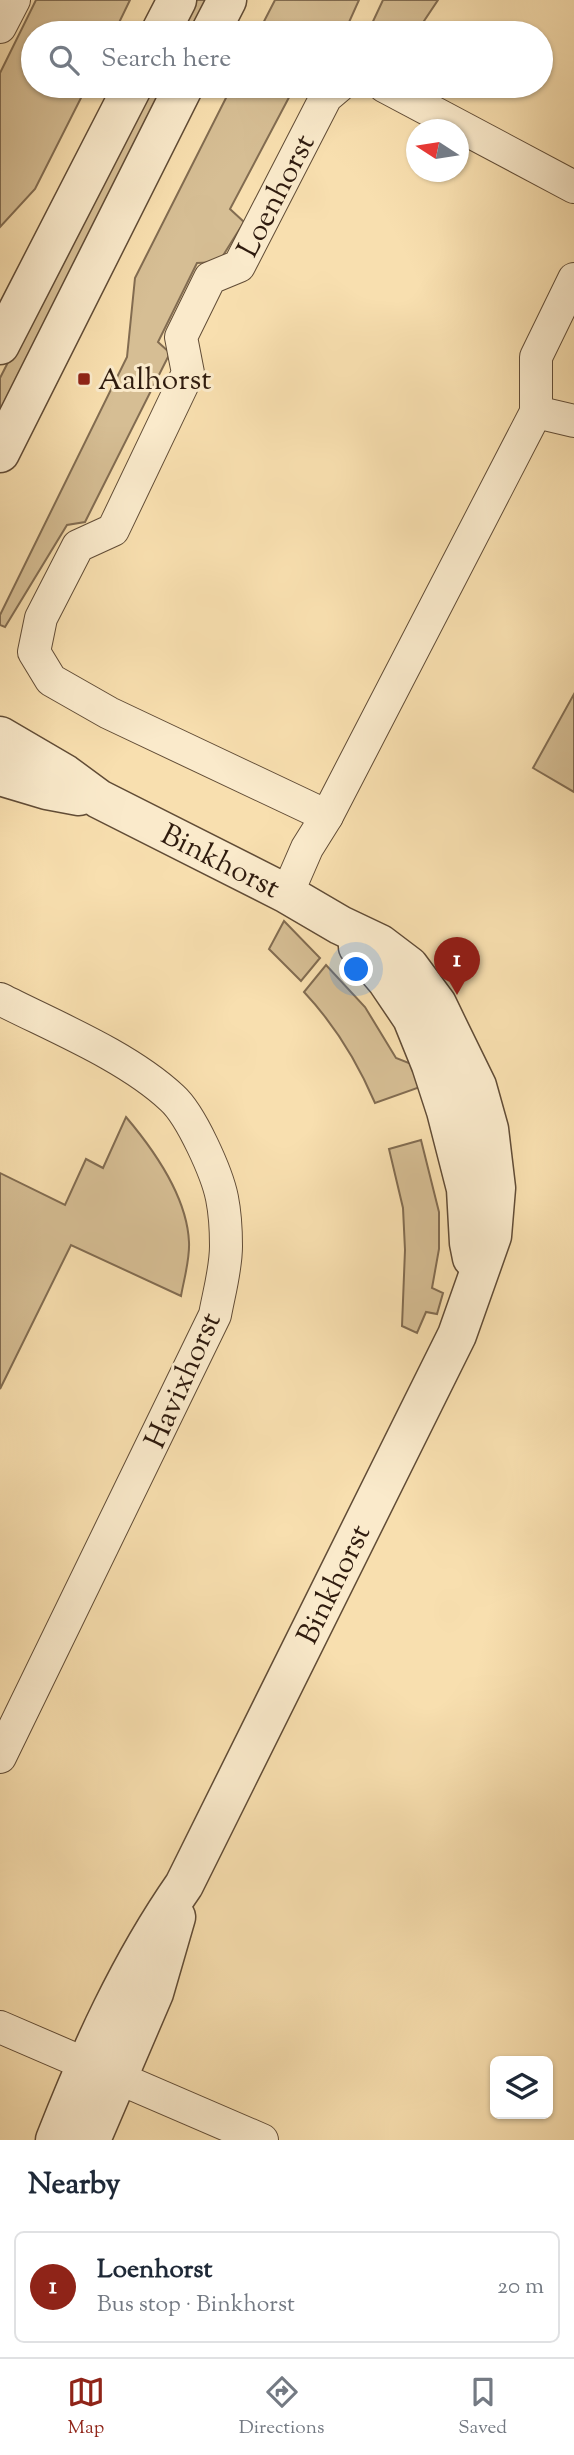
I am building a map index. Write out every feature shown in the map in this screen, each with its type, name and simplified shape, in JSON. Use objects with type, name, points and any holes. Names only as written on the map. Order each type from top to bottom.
[{"type":"street","points":[[0,27],[14,0]]},
{"type":"street","points":[[166,21],[177,0]]},
{"type":"street","points":[[216,21],[227,0]]},
{"type":"street","points":[[0,345],[127,98]]},
{"type":"street","points":[[0,453],[178,98]]},
{"type":"street","name":"Loenhorst","points":[[325,98],[239,266],[210,278],[181,337],[188,373],[113,530],[78,546],[41,618],[34,652],[51,680],[109,713],[327,816]]},
{"type":"street","points":[[407,98],[574,187]]},
{"type":"street","points":[[287,894],[307,848],[327,816],[536,412],[536,357],[574,279]]},
{"type":"street","points":[[536,412],[574,421]]},
{"type":"street","name":"Binkhorst","points":[[0,737],[65,774],[99,799],[380,944],[409,966],[437,1004],[477,1086],[489,1129],[496,1188],[492,1237],[457,1335],[184,1885],[164,1963],[102,2071],[55,2140]]},
{"type":"street","name":"Binkhorst","points":[[0,776],[47,790],[99,799]]},
{"type":"street","name":"Havixhorst","points":[[0,999],[90,1044],[142,1075],[174,1100],[195,1131],[215,1177],[222,1198],[226,1249],[215,1315],[0,1757]]},
{"type":"street","points":[[0,2027],[262,2140]]},
{"type":"street","name":"Binkhorst","points":[[91,2140],[102,2071]]},
{"type":"shaded area","points":[[36,0],[130,0],[120,21],[26,21]]},
{"type":"shaded area","points":[[193,0],[208,0],[198,21],[182,21]]},
{"type":"shaded area","points":[[275,0],[359,0],[350,21],[264,21]]},
{"type":"shaded area","points":[[383,0],[438,0],[424,21],[373,21]]},
{"type":"shaded area","points":[[21,30],[21,98],[81,98],[35,189],[0,227],[0,73]]},
{"type":"shaded area","points":[[143,98],[160,98],[0,420],[0,378]]},
{"type":"shaded area","points":[[226,98],[289,98],[230,209],[244,222],[219,262],[197,263],[158,342],[170,353],[85,522],[67,525],[5,627],[0,625],[0,615],[127,357],[135,278]]},
{"type":"shaded area","points":[[574,694],[574,792],[533,768]]},
{"type":"shaded area","points":[[284,921],[320,958],[301,981],[269,949]]},
{"type":"shaded area","points":[[326,965],[365,1007],[396,1058],[414,1065],[423,1086],[375,1103],[344,1044],[326,1017],[304,992]]},
{"type":"shaded area","points":[[126,1117],[158,1159],[182,1208],[189,1249],[181,1296],[71,1245],[0,1389],[0,1173],[65,1205],[86,1159],[103,1168]]},
{"type":"shaded area","points":[[421,1140],[439,1212],[439,1249],[432,1288],[443,1293],[437,1314],[426,1312],[417,1333],[402,1326],[405,1250],[403,1208],[389,1149]]},
{"type":"place","name":"Aalhorst","points":[[84,379]]},
{"type":"place","name":"Loenhorst","points":[[457,995]]}]
